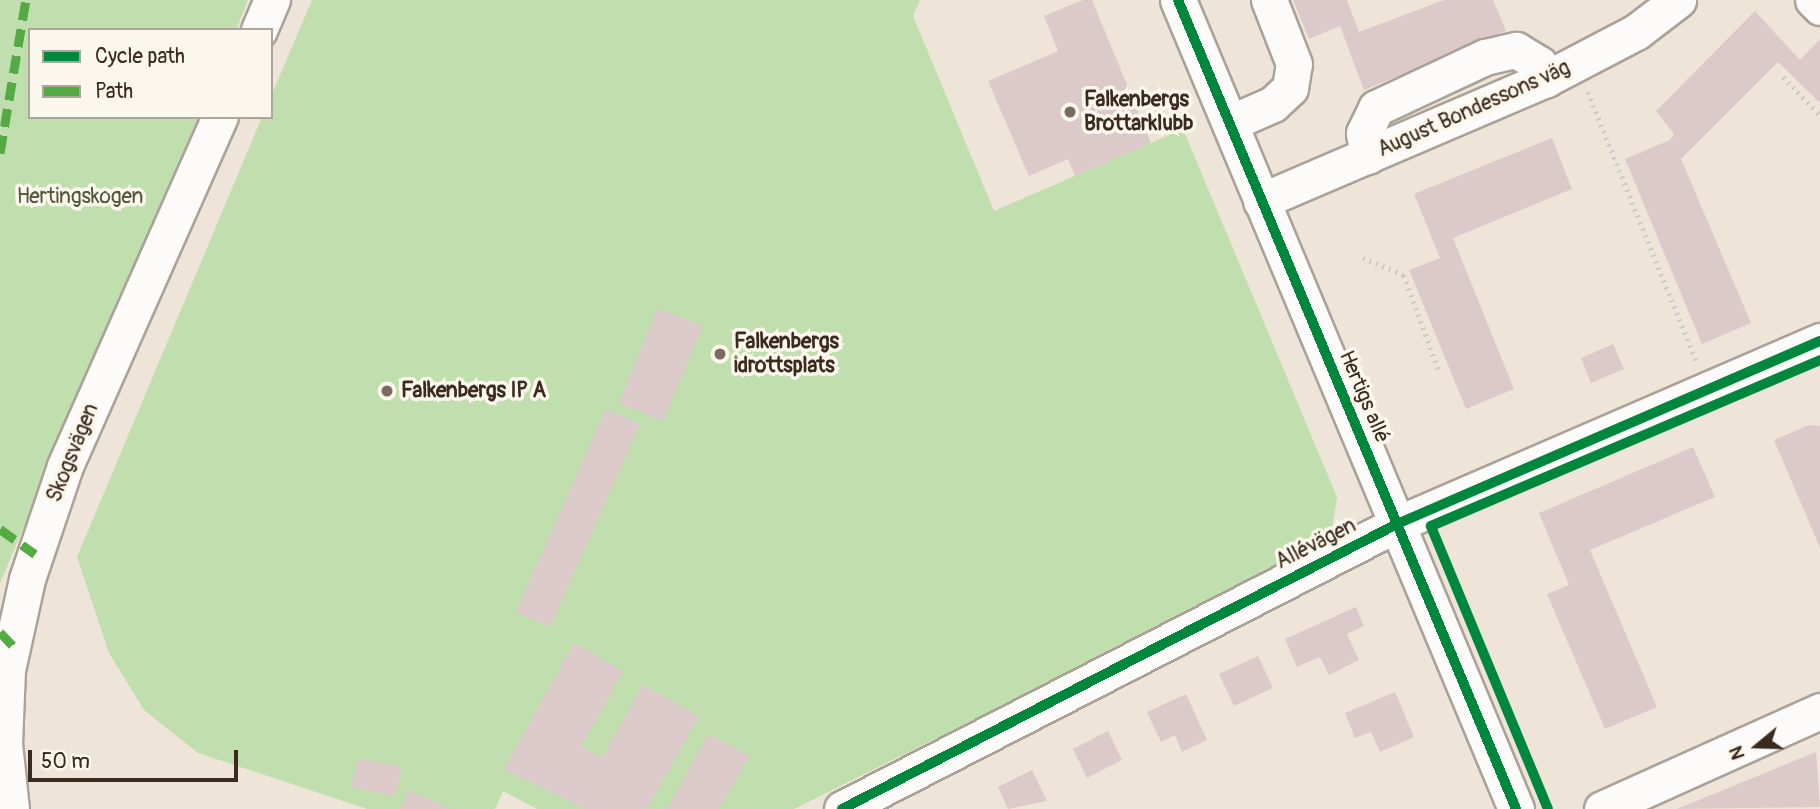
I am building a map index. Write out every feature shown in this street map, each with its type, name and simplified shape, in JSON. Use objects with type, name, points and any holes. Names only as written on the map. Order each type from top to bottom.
[{"type":"street","points":[[260,28],[272,0]]},
{"type":"street","name":"Hertigs allé","points":[[1178,0],[1516,809]]},
{"type":"street","points":[[1230,123],[1273,104],[1290,88],[1294,64],[1269,0]]},
{"type":"street","name":"August Bondessons väg","points":[[1261,201],[1546,79],[1636,32],[1678,0]]},
{"type":"street","points":[[1813,0],[1820,7]]},
{"type":"street","name":"Skogsvägen","points":[[11,809],[4,744],[8,670],[27,579],[65,466],[219,119]]},
{"type":"street","name":"Allévägen","points":[[842,809],[1396,524],[1820,341]]},
{"type":"street","points":[[1621,805],[1820,711]]},
{"type":"path","points":[[1783,77],[1820,115]]},
{"type":"path","points":[[1583,80],[1700,371]]},
{"type":"path","points":[[1363,258],[1404,275],[1440,374]]},
{"type":"green space","name":"Hertingskogen","points":[[0,0],[248,0],[237,28],[28,28],[28,119],[197,119],[0,583]]},
{"type":"green space","name":"Falkenbergs idrottsplats","points":[[312,0],[920,0],[913,16],[994,211],[1183,129],[1337,497],[1330,543],[794,809],[537,809],[503,791],[495,809],[367,809],[198,753],[144,710],[109,653],[77,557],[261,119],[273,119],[273,91]]},
{"type":"building","name":"Falkenbergs Brottarklubb","points":[[1083,0],[1092,0],[1151,143],[1075,176],[1068,159],[1029,176],[988,81],[1058,51],[1044,16]]},
{"type":"building","points":[[1293,0],[1347,0],[1359,32],[1444,0],[1493,0],[1506,31],[1364,90],[1340,26],[1309,39]]},
{"type":"building","points":[[1755,11],[1800,60],[1820,39],[1820,103],[1778,62],[1681,159],[1751,323],[1702,344],[1625,159],[1670,140],[1674,134],[1656,111]]},
{"type":"building","points":[[1552,138],[1572,189],[1453,238],[1514,389],[1466,409],[1409,270],[1440,258],[1414,194]]},
{"type":"building","points":[[658,308],[703,326],[663,421],[619,403]]},
{"type":"building","points":[[1613,344],[1624,369],[1591,383],[1581,358]]},
{"type":"building","points":[[606,409],[640,424],[550,627],[516,612]]},
{"type":"building","points":[[1809,425],[1820,426],[1820,548],[1774,440]]},
{"type":"building","points":[[1693,447],[1715,497],[1590,550],[1657,707],[1605,729],[1547,594],[1569,585],[1539,513]]},
{"type":"building","points":[[1356,607],[1364,626],[1347,634],[1359,660],[1329,675],[1320,657],[1297,667],[1285,639]]},
{"type":"building","points":[[574,643],[623,671],[581,747],[602,758],[643,685],[699,716],[647,809],[585,809],[504,769]]},
{"type":"building","points":[[1258,656],[1273,688],[1234,706],[1219,674]]},
{"type":"building","points":[[1395,692],[1414,737],[1380,752],[1371,732],[1355,738],[1345,713]]},
{"type":"building","points":[[1186,694],[1207,740],[1182,752],[1175,735],[1161,742],[1147,712]]},
{"type":"building","points":[[1108,731],[1122,760],[1087,778],[1073,749]]},
{"type":"building","points":[[708,734],[749,756],[719,809],[667,809]]},
{"type":"building","points":[[1816,752],[1820,807],[1677,809]]},
{"type":"building","points":[[358,758],[402,767],[395,796],[351,787]]},
{"type":"building","points":[[1032,770],[1047,801],[1008,809],[998,787]]},
{"type":"building","points":[[409,790],[451,809],[400,809]]},
{"type":"marked path","points":[[0,153],[26,0]]},
{"type":"marked path","points":[[0,529],[35,554]]},
{"type":"marked path","points":[[0,632],[13,646]]},
{"type":"cycle path","points":[[1178,0],[1516,809]]},
{"type":"cycle path","points":[[842,809],[1397,524],[1820,341]]},
{"type":"cycle path","points":[[1548,809],[1431,526],[1820,360]]},
{"type":"place","name":"Falkenbergs Brottarklubb","points":[[1070,112]]},
{"type":"place","name":"Falkenbergs idrottsplats","points":[[720,354]]},
{"type":"place","name":"Falkenbergs IP A","points":[[387,391]]}]
